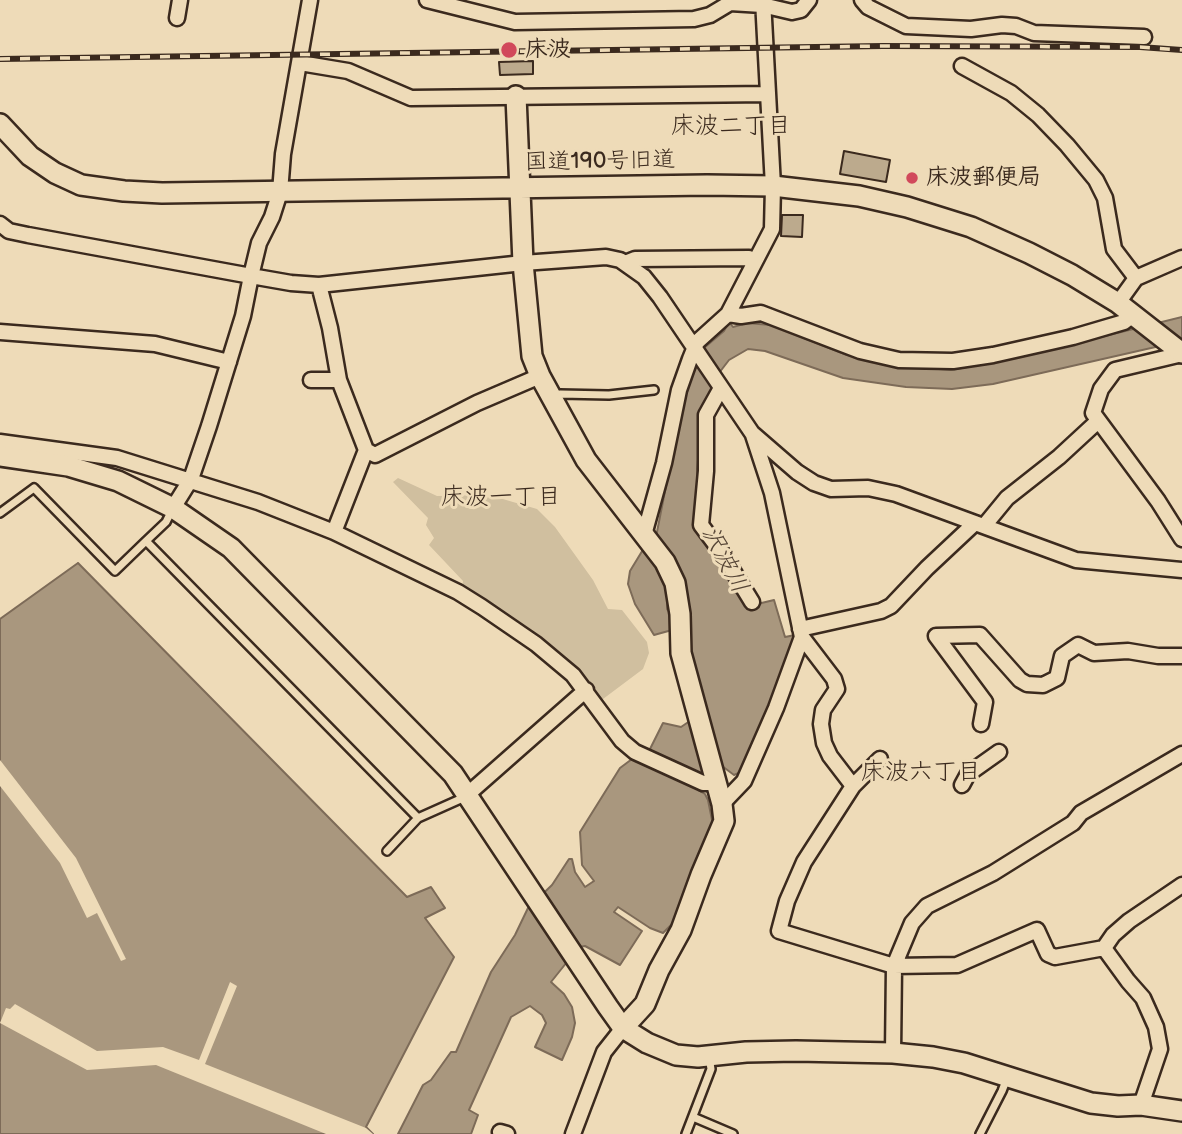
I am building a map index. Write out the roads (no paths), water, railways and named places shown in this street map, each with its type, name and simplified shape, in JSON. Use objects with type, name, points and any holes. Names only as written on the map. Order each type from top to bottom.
[{"type":"street","points":[[177,18],[180,0]]},
{"type":"street","points":[[173,508],[191,480],[243,316],[259,243],[272,218],[280,192],[283,154],[310,0]]},
{"type":"street","points":[[426,0],[515,22],[694,19],[710,15],[730,3],[763,2],[792,12],[801,10],[809,0]]},
{"type":"street","points":[[862,0],[868,7],[906,26],[971,29],[1002,25],[1016,26],[1034,33],[1144,37]]},
{"type":"street","points":[[644,535],[658,486],[679,390],[697,342],[733,315],[754,261],[772,229],[773,186],[763,2]]},
{"type":"street","points":[[300,62],[348,71],[411,98],[516,92],[768,94]]},
{"type":"street","points":[[733,315],[761,313],[860,351],[899,360],[953,361],[1073,337],[1124,322],[1132,314],[1136,278],[1114,249],[1105,198],[1096,180],[1067,145],[1011,93],[962,66]]},
{"type":"street","points":[[516,92],[523,264],[532,356],[540,376],[586,460],[665,562],[675,583],[681,653],[697,712],[710,778],[722,804],[724,821],[681,930],[659,970],[645,1004],[604,1052],[573,1134]]},
{"type":"street","name":"国道190号旧道","points":[[0,124],[17,144],[41,165],[81,185],[102,189],[162,193],[773,186],[859,196],[907,206],[971,227],[1072,275],[1132,314],[1180,352]]},
{"type":"street","points":[[0,224],[9,231],[28,235],[291,283],[319,285],[606,257],[625,263],[644,277],[752,433],[797,472],[814,483],[831,489],[869,488],[896,494],[1076,560],[1182,570]]},
{"type":"street","points":[[625,263],[635,259],[749,258],[754,261]]},
{"type":"street","points":[[1136,278],[1182,258]]},
{"type":"street","points":[[319,285],[339,380],[366,450],[375,455],[477,403],[540,376]]},
{"type":"street","points":[[0,332],[155,344],[229,362]]},
{"type":"street","points":[[1180,352],[1115,370],[1101,389],[1093,413],[1158,501],[1182,539]]},
{"type":"street","points":[[311,380],[339,380]]},
{"type":"street","points":[[720,386],[706,415],[706,471],[701,525],[752,603]]},
{"type":"street","points":[[801,633],[891,606],[927,568],[1098,421]]},
{"type":"street","points":[[752,433],[772,493],[801,633],[834,679],[838,689],[823,710],[821,724],[824,743],[830,756],[853,786]]},
{"type":"street","points":[[0,442],[117,458],[258,502],[334,533],[458,592],[536,644],[573,675],[622,741],[635,752],[666,765],[710,778]]},
{"type":"street","points":[[334,533],[366,450]]},
{"type":"street","points":[[0,456],[68,466],[118,481],[173,508],[231,548],[427,746],[468,794],[623,1028],[661,1050],[676,1055],[709,1056],[771,1051],[893,1053],[964,1063],[1091,1103],[1142,1105],[1182,1111]]},
{"type":"street","points":[[722,804],[744,781],[776,708],[801,633]]},
{"type":"street","points":[[981,724],[985,702],[936,636],[979,635],[1020,680],[1027,684],[1043,685],[1057,678],[1062,656],[1077,645],[1094,653],[1128,651],[1158,656],[1182,656]]},
{"type":"street","points":[[468,794],[586,690]]},
{"type":"street","points":[[962,785],[968,774],[999,752]]},
{"type":"street","points":[[893,1053],[894,966],[912,923],[927,906],[993,873],[1073,823],[1081,814],[1182,754]]},
{"type":"street","points":[[880,759],[853,786],[804,862],[787,901],[779,931],[894,966],[957,965],[1037,930],[1048,954],[1055,957],[1104,948],[1113,935],[1129,921],[1182,885]]},
{"type":"street","points":[[1104,948],[1143,998],[1156,1027],[1160,1049],[1142,1105]]},
{"type":"lane","points":[[551,397],[559,394],[609,395],[654,390]]},
{"type":"lane","points":[[0,513],[34,488],[116,571],[166,522],[173,508]]},
{"type":"lane","points":[[146,541],[418,818]]},
{"type":"lane","points":[[387,851],[418,818],[459,801],[468,794]]},
{"type":"lane","points":[[686,1134],[711,1069],[709,1056]]},
{"type":"lane","points":[[980,1134],[1007,1076]]},
{"type":"lane","points":[[693,1117],[733,1134]]},
{"type":"railway","points":[[0,59],[883,46],[1140,47],[1182,50]]},
{"type":"place","name":"床波","points":[[509,50]]},
{"type":"place","name":"床波郵便局","points":[[912,178]]},
{"type":"district","name":"床波二丁目","points":[[731,127]]},
{"type":"district","name":"床波一丁目","points":[[501,498]]},
{"type":"district","name":"床波六丁目","points":[[921,773]]},
{"type":"water label","name":"沢波川","points":[[724,560]]}]
